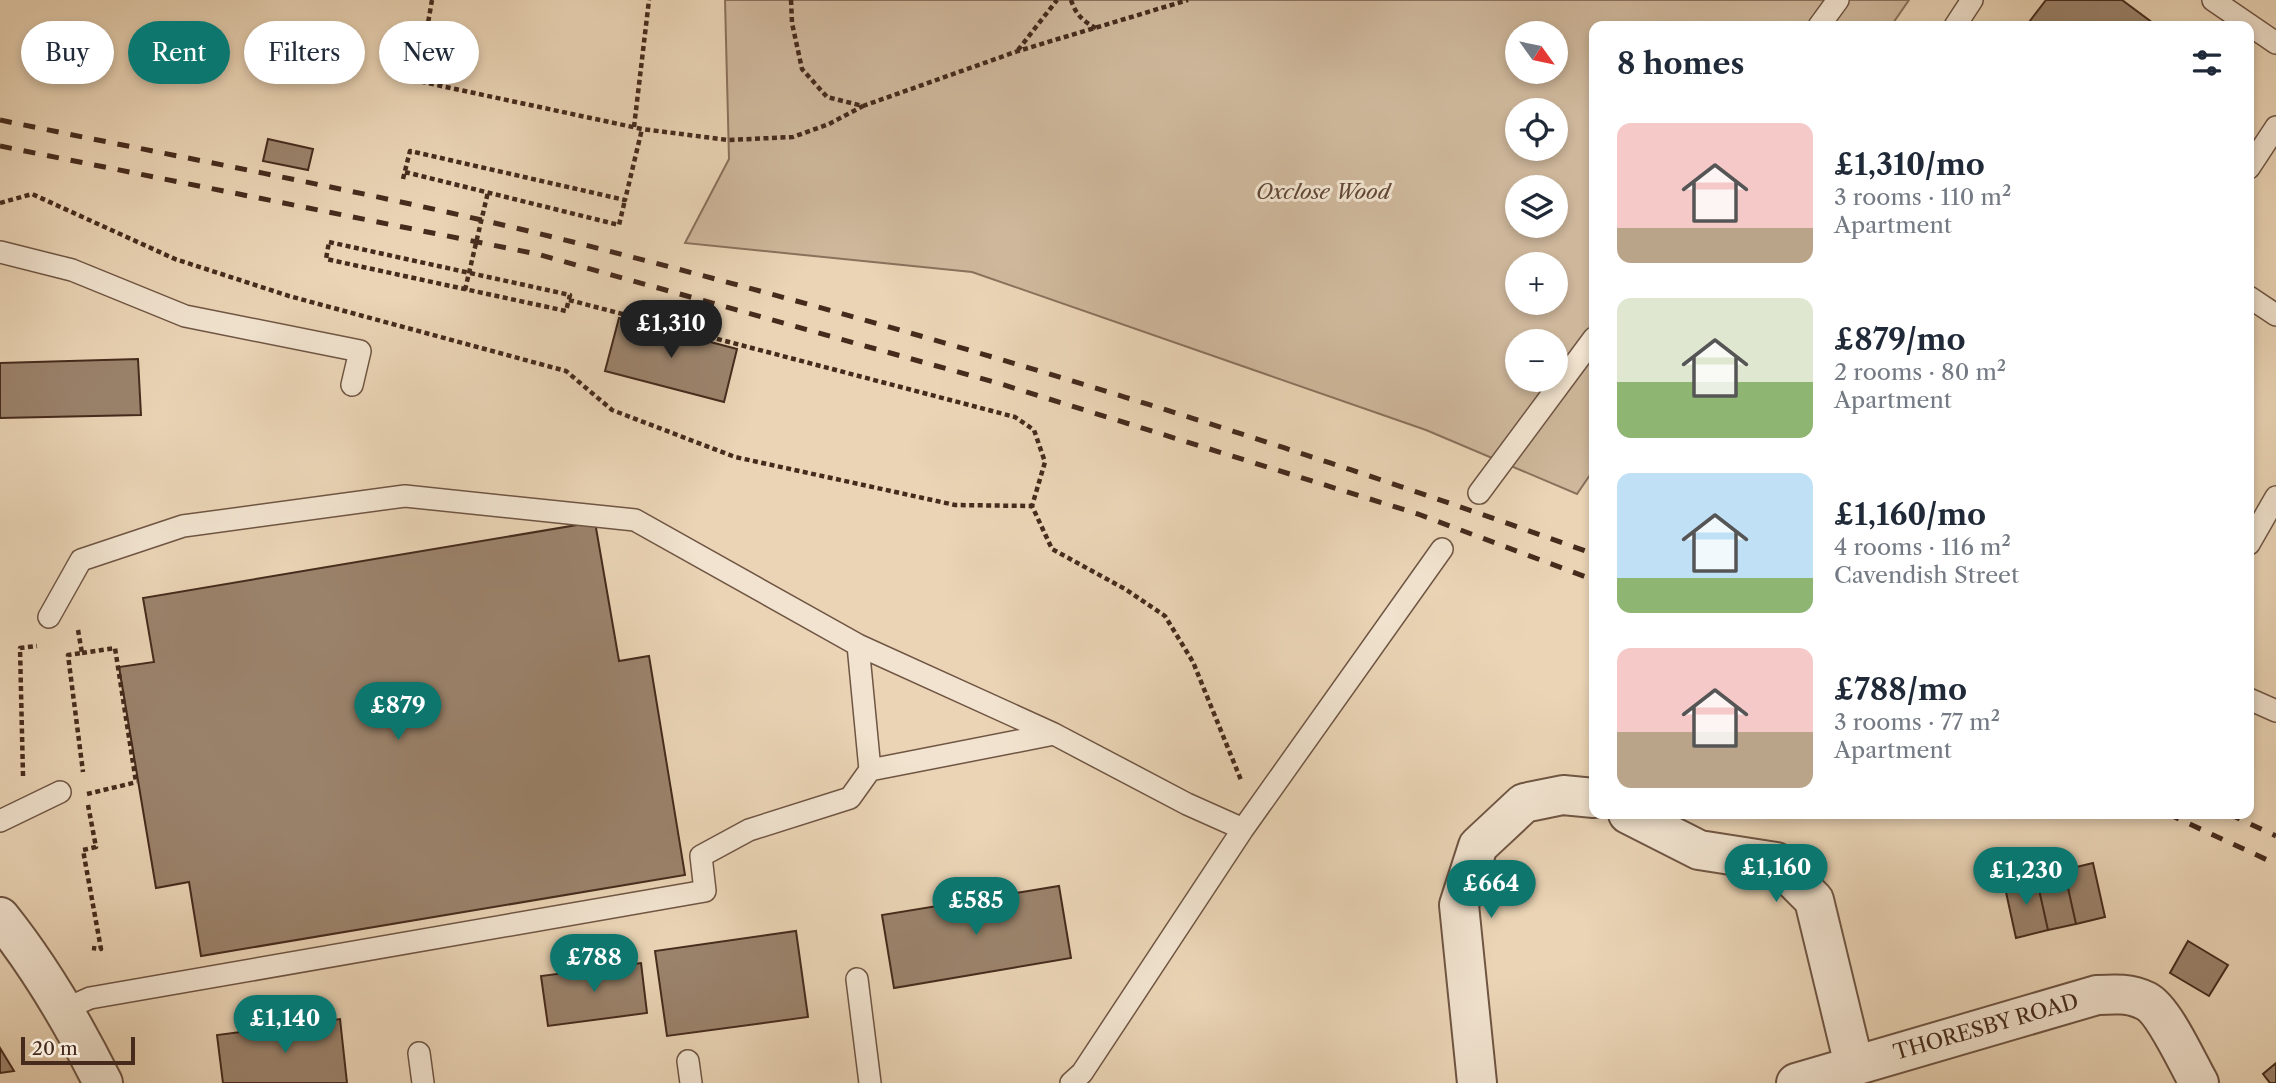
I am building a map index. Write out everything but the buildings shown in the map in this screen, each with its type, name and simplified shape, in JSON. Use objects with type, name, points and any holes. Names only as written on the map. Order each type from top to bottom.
[{"type":"street","points":[[1477,1083],[1460,905],[1478,846],[1524,803],[1563,795],[1589,798]]},
{"type":"street","points":[[1638,819],[1699,850],[1776,862],[1814,900],[1854,1065]]},
{"type":"street","points":[[0,917],[20,941],[63,1010],[103,1083]]},
{"type":"street","name":"THORESBY ROAD","points":[[1796,1083],[2097,995],[2125,994],[2149,1002],[2167,1026],[2199,1083]]},
{"type":"lane","points":[[1823,21],[1838,0]]},
{"type":"lane","points":[[1958,21],[1972,0]]},
{"type":"lane","points":[[2213,0],[2244,21]]},
{"type":"lane","points":[[2254,28],[2276,43]]},
{"type":"lane","points":[[2254,160],[2276,127]]},
{"type":"lane","points":[[0,252],[13,253],[72,270],[185,316],[360,351],[352,386]]},
{"type":"lane","points":[[2254,300],[2276,315]]},
{"type":"lane","points":[[1479,493],[1589,345]]},
{"type":"lane","points":[[49,617],[81,560],[183,526],[405,496],[635,520],[858,645],[1249,821]]},
{"type":"lane","points":[[2254,535],[2276,497]]},
{"type":"lane","points":[[1071,1083],[1082,1073],[1249,821],[1442,549]]},
{"type":"lane","points":[[63,1010],[90,998],[705,891],[701,856],[750,830],[850,798],[870,770],[858,645]]},
{"type":"lane","points":[[2254,701],[2276,711]]},
{"type":"lane","points":[[870,770],[1054,734]]},
{"type":"lane","points":[[0,821],[60,792]]},
{"type":"lane","points":[[857,979],[870,1083]]},
{"type":"lane","points":[[419,1053],[423,1083]]},
{"type":"lane","points":[[688,1061],[691,1083]]},
{"type":"path","points":[[432,0],[418,81],[642,129],[728,139],[793,137],[829,124],[863,106],[1018,51],[1188,0]]},
{"type":"path","points":[[634,127],[649,0]]},
{"type":"path","points":[[791,0],[792,23],[802,69],[827,97],[863,106]]},
{"type":"path","points":[[1018,51],[1057,0]]},
{"type":"path","points":[[1071,0],[1082,21],[1096,28]]},
{"type":"path","points":[[405,172],[619,225],[642,129]]},
{"type":"path","points":[[403,179],[410,151],[625,201]]},
{"type":"path","points":[[465,290],[488,192]]},
{"type":"path","points":[[0,202],[32,194],[175,259],[289,296],[566,371],[612,410],[735,457],[955,505],[1032,506]]},
{"type":"path","points":[[330,242],[570,295],[566,311],[465,290],[326,259],[330,242]]},
{"type":"path","points":[[569,300],[1015,417],[1034,429],[1042,445],[1045,462],[1032,506],[1052,549],[1125,589],[1165,616],[1193,662],[1249,821]]},
{"type":"path","points":[[23,780],[20,648],[43,645]]},
{"type":"path","points":[[82,653],[115,648],[137,782],[86,794]]},
{"type":"green space","name":"Oxclose Wood","points":[[725,0],[1909,0],[1894,21],[1589,21],[1589,476],[1577,494],[1426,430],[972,272],[685,243],[729,159]]},
{"type":"railway","points":[[0,120],[434,209],[706,276],[1089,386],[1343,467],[1589,552]]},
{"type":"railway","points":[[0,146],[537,254],[1001,384],[1418,514],[1589,578]]},
{"type":"railway","points":[[2179,819],[2276,864]]},
{"type":"railway","points":[[2240,819],[2276,836]]}]
